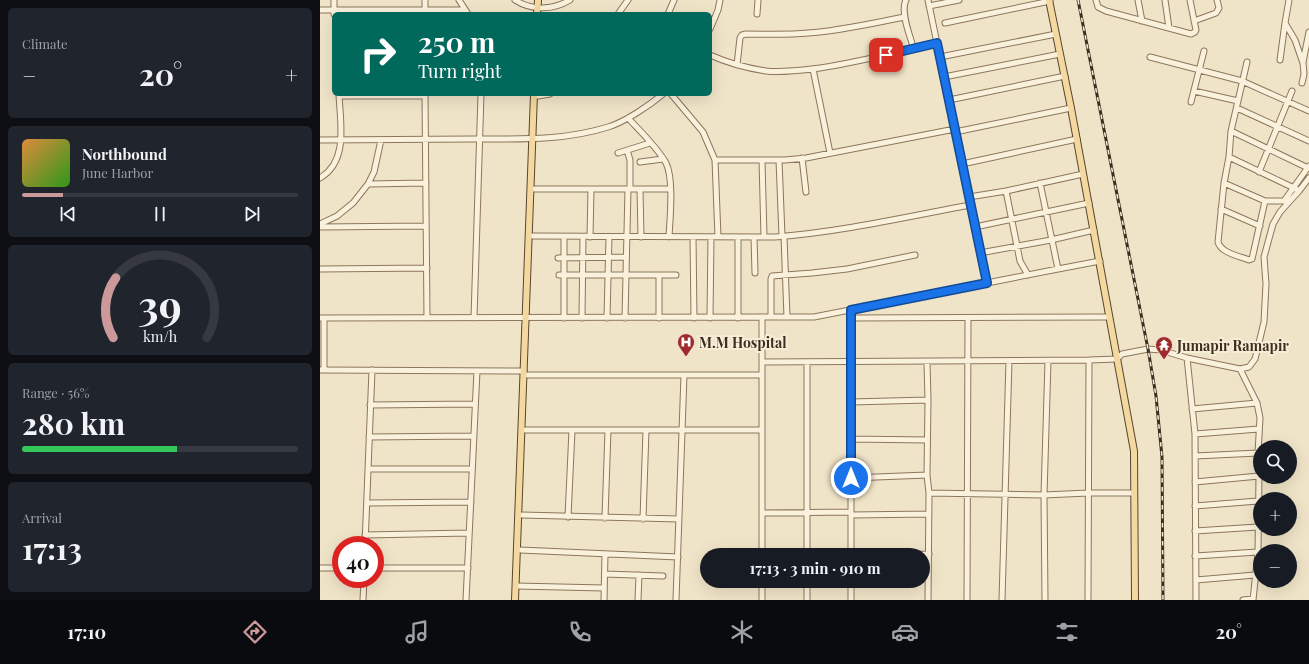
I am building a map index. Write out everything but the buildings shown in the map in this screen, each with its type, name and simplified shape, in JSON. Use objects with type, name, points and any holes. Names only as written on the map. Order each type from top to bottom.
[{"type":"main road","points":[[538,0],[539,11]]},
{"type":"main road","points":[[539,11],[541,0]]},
{"type":"main road","points":[[1050,0],[1100,261],[1134,451],[1134,600]]},
{"type":"main road","points":[[519,600],[518,586],[525,373],[536,96]]},
{"type":"main road","points":[[527,318],[534,189],[534,139]]},
{"type":"main road","points":[[515,600],[518,586],[522,515],[525,430],[525,373]]},
{"type":"street","points":[[334,0],[334,12]]},
{"type":"street","points":[[425,0],[425,12]]},
{"type":"street","points":[[459,0],[466,12]]},
{"type":"street","points":[[515,0],[539,11],[555,7],[570,0]]},
{"type":"street","points":[[619,12],[628,0]]},
{"type":"street","points":[[669,12],[674,0]]},
{"type":"street","points":[[712,24],[718,10],[720,0]]},
{"type":"street","points":[[757,14],[758,0]]},
{"type":"street","points":[[906,0],[904,6],[905,17],[914,49]]},
{"type":"street","points":[[959,0],[928,3],[987,283]]},
{"type":"street","points":[[944,23],[1050,0]]},
{"type":"street","points":[[1096,0],[1100,9],[1169,28],[1194,33],[1196,30],[1190,0]]},
{"type":"street","points":[[1138,0],[1142,21]]},
{"type":"street","points":[[1165,0],[1169,28]]},
{"type":"street","points":[[1194,21],[1216,13],[1219,8],[1218,0]]},
{"type":"street","points":[[1280,60],[1289,0]]},
{"type":"street","points":[[320,10],[334,12],[466,12]]},
{"type":"street","points":[[737,65],[740,38],[742,35],[808,33],[842,29],[905,17]]},
{"type":"street","points":[[1285,23],[1295,40],[1303,64],[1304,74],[1302,83]]},
{"type":"street","points":[[1303,64],[1309,32]]},
{"type":"street","points":[[940,56],[1056,34]]},
{"type":"street","points":[[712,56],[737,65],[767,71],[781,71],[813,69],[845,64],[937,43]]},
{"type":"street","points":[[1191,102],[1204,51]]},
{"type":"street","points":[[944,78],[1060,54]]},
{"type":"street","points":[[1150,57],[1242,81],[1288,103],[1309,111]]},
{"type":"street","points":[[1247,62],[1231,131],[1218,242],[1221,248],[1229,253],[1249,260],[1252,259],[1265,201]]},
{"type":"street","points":[[813,69],[830,153]]},
{"type":"street","points":[[949,100],[1065,76]]},
{"type":"street","points":[[1259,172],[1292,91]]},
{"type":"street","points":[[1194,92],[1238,101]]},
{"type":"street","points":[[320,178],[331,168],[336,159],[341,140],[339,96]]},
{"type":"street","points":[[425,96],[427,318]]},
{"type":"street","points":[[474,318],[481,96]]},
{"type":"street","points":[[320,140],[534,139],[581,135],[610,127],[628,118],[661,96]]},
{"type":"street","points":[[673,96],[703,132],[715,160],[718,237]]},
{"type":"street","points":[[715,160],[779,160],[802,158],[955,131],[1071,108]]},
{"type":"street","points":[[1237,108],[1309,141]]},
{"type":"street","points":[[628,118],[666,164],[669,175],[670,189],[670,237]]},
{"type":"street","points":[[762,362],[968,362],[1089,360],[1117,359],[1122,354],[1148,349],[1162,350],[1187,358],[1240,369],[1249,367],[1255,359],[1264,322],[1266,291],[1264,257],[1273,224],[1297,189],[1309,167],[1231,131]]},
{"type":"street","points":[[962,164],[1077,139]]},
{"type":"street","points":[[320,224],[337,216],[353,203],[368,184],[374,172],[381,140]]},
{"type":"street","points":[[618,153],[650,143]]},
{"type":"street","points":[[625,318],[630,160],[627,150]]},
{"type":"street","points":[[1229,157],[1297,189]]},
{"type":"street","points":[[802,158],[806,192]]},
{"type":"street","points":[[640,162],[663,159]]},
{"type":"street","points":[[762,160],[764,237]]},
{"type":"street","points":[[779,160],[788,317]]},
{"type":"street","points":[[969,197],[1006,191],[1083,174]]},
{"type":"street","points":[[1224,183],[1265,201],[1278,202],[1284,201],[1309,178]]},
{"type":"street","points":[[1040,183],[1058,269]]},
{"type":"street","points":[[368,184],[426,184]]},
{"type":"street","points":[[534,189],[670,189]]},
{"type":"street","points":[[590,237],[591,189]]},
{"type":"street","points":[[640,189],[641,237]]},
{"type":"street","points":[[1006,191],[1020,261],[1028,276]]},
{"type":"street","points":[[975,227],[1089,203]]},
{"type":"street","points":[[532,236],[783,236],[843,229],[970,205]]},
{"type":"street","points":[[1221,209],[1260,226]]},
{"type":"street","points":[[320,227],[426,226]]},
{"type":"street","points":[[980,253],[1051,240],[1094,230]]},
{"type":"street","points":[[564,237],[564,258],[561,275],[564,318]]},
{"type":"street","points":[[582,318],[583,237]]},
{"type":"street","points":[[607,318],[608,237]]},
{"type":"street","points":[[693,237],[694,318]]},
{"type":"street","points":[[710,318],[711,237]]},
{"type":"street","points":[[738,237],[738,318]]},
{"type":"street","points":[[754,237],[754,273]]},
{"type":"street","points":[[771,318],[771,277],[774,275],[812,273],[915,256]]},
{"type":"street","points":[[558,258],[626,258]]},
{"type":"street","points":[[762,374],[684,375],[322,370],[322,318],[814,317],[1100,261]]},
{"type":"street","points":[[320,269],[426,268]]},
{"type":"street","points":[[561,275],[676,275]]},
{"type":"street","points":[[659,275],[659,318]]},
{"type":"street","points":[[851,310],[851,548]]},
{"type":"street","points":[[851,318],[1109,317]]},
{"type":"street","points":[[762,318],[762,548]]},
{"type":"street","points":[[967,600],[968,318]]},
{"type":"street","points":[[1187,358],[1195,434],[1196,600]]},
{"type":"street","points":[[1088,600],[1089,360]]},
{"type":"street","points":[[1002,600],[1009,361]]},
{"type":"street","points":[[1045,600],[1044,496],[1048,361]]},
{"type":"street","points":[[807,362],[807,548]]},
{"type":"street","points":[[927,362],[927,476],[929,493],[929,548]]},
{"type":"street","points":[[1240,369],[1257,403],[1260,418],[1259,440]]},
{"type":"street","points":[[372,370],[366,535],[469,533]]},
{"type":"street","points":[[466,600],[477,371]]},
{"type":"street","points":[[676,600],[684,375]]},
{"type":"street","points":[[851,402],[928,400]]},
{"type":"street","points":[[1192,409],[1257,403]]},
{"type":"street","points":[[370,405],[475,404]]},
{"type":"street","points":[[1195,434],[1259,429]]},
{"type":"street","points":[[525,430],[762,430]]},
{"type":"street","points":[[568,517],[572,430]]},
{"type":"street","points":[[605,518],[608,430]]},
{"type":"street","points":[[643,518],[646,430]]},
{"type":"street","points":[[369,437],[474,436]]},
{"type":"street","points":[[851,439],[927,440]]},
{"type":"street","points":[[1195,456],[1253,453]]},
{"type":"street","points":[[368,468],[472,469]]},
{"type":"street","points":[[851,478],[927,476]]},
{"type":"street","points":[[1195,482],[1253,477]]},
{"type":"street","points":[[929,493],[1044,496],[1088,493],[1134,493]]},
{"type":"street","points":[[1195,506],[1253,501]]},
{"type":"street","points":[[367,503],[471,502]]},
{"type":"street","points":[[762,513],[807,512],[851,514],[929,514]]},
{"type":"street","points":[[522,515],[679,520]]},
{"type":"street","points":[[1195,531],[1253,527]]},
{"type":"street","points":[[520,550],[678,556]]},
{"type":"street","points":[[1196,556],[1253,552]]},
{"type":"street","points":[[604,600],[605,554]]},
{"type":"street","points":[[320,568],[332,568]]},
{"type":"street","points":[[384,568],[468,568]]},
{"type":"street","points":[[605,574],[663,576]]},
{"type":"street","points":[[638,600],[639,575]]},
{"type":"street","points":[[1196,580],[1253,575]]},
{"type":"street","points":[[518,586],[604,588]]},
{"type":"street","points":[[363,600],[364,588]]},
{"type":"street","points":[[762,588],[762,600]]},
{"type":"street","points":[[807,588],[807,600]]},
{"type":"street","points":[[851,588],[851,600]]},
{"type":"street","points":[[928,588],[928,600]]},
{"type":"street","points":[[1243,600],[1253,600],[1254,588]]},
{"type":"railway","points":[[1078,0],[1148,349],[1156,396],[1162,457],[1163,600]]},
{"type":"place","name":"M.M Hospital","points":[[686,357]]},
{"type":"place","name":"Jumapir Ramapir","points":[[1164,360]]},
{"type":"route","points":[[851,478],[851,310],[987,283],[937,43],[886,55]]}]
